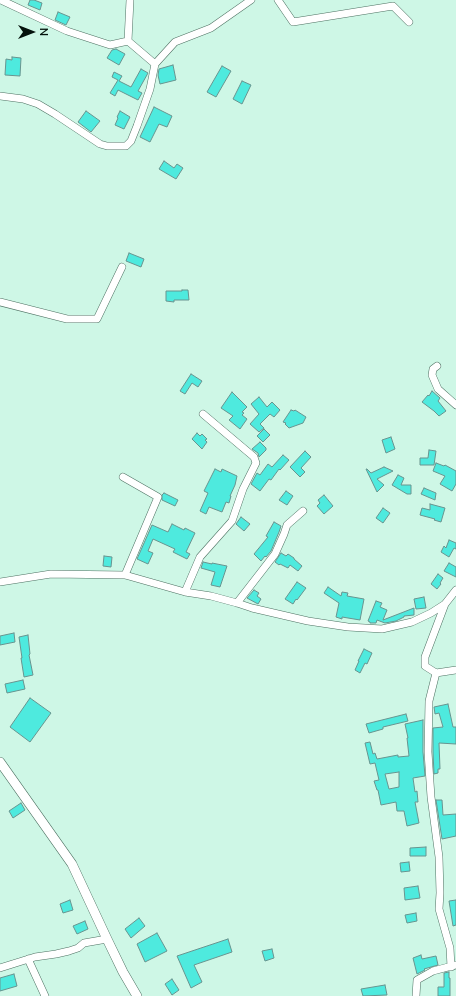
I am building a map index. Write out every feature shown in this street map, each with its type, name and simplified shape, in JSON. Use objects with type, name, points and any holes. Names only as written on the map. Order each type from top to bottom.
[{"type":"street","points":[[1,0],[67,31],[88,38],[110,45],[128,41]]},
{"type":"street","points":[[128,41],[130,0]]},
{"type":"street","points":[[0,96],[23,99],[38,104],[100,144],[107,146],[126,146],[131,141],[137,126],[150,89],[155,64],[175,42],[211,28],[251,0]]},
{"type":"street","points":[[278,0],[293,22],[393,6],[409,22]]},
{"type":"street","points":[[128,41],[155,64]]},
{"type":"street","points":[[0,302],[66,319],[97,319],[122,267]]},
{"type":"street","points":[[437,366],[433,368],[432,375],[438,389],[456,405]]},
{"type":"street","points":[[185,592],[200,557],[232,522],[243,489],[256,463],[254,457],[204,414]]},
{"type":"street","points":[[123,477],[158,497],[125,575]]},
{"type":"street","points":[[237,603],[275,554],[287,525],[303,511]]},
{"type":"street","points":[[0,582],[51,574],[125,575],[185,592],[211,596],[252,608],[308,621],[348,627],[382,629],[412,622],[445,604]]},
{"type":"street","points":[[456,590],[445,604],[425,657],[425,666],[436,673],[456,670]]},
{"type":"street","points":[[416,996],[417,980],[433,971],[454,966],[439,909],[439,857],[431,797],[428,752],[429,701],[436,673]]},
{"type":"street","points":[[0,762],[72,864],[123,972],[137,996]]},
{"type":"street","points":[[0,968],[28,959],[78,948],[84,943],[107,939]]},
{"type":"street","points":[[28,959],[45,996]]},
{"type":"building","points":[[30,0],[42,3],[40,10],[28,5]]},
{"type":"building","points":[[58,12],[70,17],[66,25],[55,20]]},
{"type":"building","points":[[116,49],[125,54],[119,65],[107,58],[112,50]]},
{"type":"building","points":[[12,57],[21,58],[20,76],[5,75],[6,59],[12,60]]},
{"type":"building","points":[[173,65],[176,80],[160,84],[158,75],[159,69]]},
{"type":"building","points":[[222,66],[231,71],[216,97],[207,92]]},
{"type":"building","points":[[141,69],[148,73],[138,91],[142,93],[138,100],[118,90],[115,96],[110,93],[118,80],[112,77],[114,72],[122,76],[119,81],[131,87]]},
{"type":"building","points":[[242,81],[251,85],[242,104],[233,99]]},
{"type":"building","points":[[154,107],[172,116],[167,127],[159,124],[150,142],[140,137]]},
{"type":"building","points":[[86,111],[100,121],[91,132],[78,122]]},
{"type":"building","points":[[120,111],[130,117],[124,129],[115,125]]},
{"type":"building","points":[[164,161],[174,168],[177,164],[183,168],[176,179],[159,169]]},
{"type":"building","points":[[129,253],[144,259],[141,267],[126,261]]},
{"type":"building","points":[[188,290],[189,300],[174,300],[174,302],[166,301],[166,291]]},
{"type":"building","points":[[191,374],[202,381],[198,387],[192,383],[185,394],[180,391]]},
{"type":"building","points":[[432,391],[440,398],[438,401],[446,411],[439,416],[422,402]]},
{"type":"building","points":[[232,392],[247,407],[242,412],[244,413],[242,415],[247,419],[240,429],[229,420],[233,416],[221,408]]},
{"type":"building","points":[[259,397],[267,407],[272,402],[280,410],[274,417],[270,414],[260,424],[264,428],[259,432],[250,424],[259,414],[251,404]]},
{"type":"building","points":[[291,410],[295,410],[306,417],[303,423],[289,428],[285,424],[286,423],[283,422]]},
{"type":"building","points":[[264,429],[270,435],[263,442],[257,436]]},
{"type":"building","points":[[197,433],[200,436],[202,434],[207,439],[205,440],[207,442],[202,449],[192,439]]},
{"type":"building","points":[[391,437],[395,449],[386,453],[382,440]]},
{"type":"building","points":[[260,442],[266,450],[259,457],[258,453],[252,449]]},
{"type":"building","points":[[429,450],[436,451],[434,465],[420,465],[420,458],[428,458]]},
{"type":"building","points":[[305,451],[311,457],[301,468],[305,472],[300,477],[290,467]]},
{"type":"building","points":[[283,455],[289,460],[280,470],[279,469],[271,480],[269,479],[260,491],[251,484],[257,473],[260,475],[268,464],[272,467]]},
{"type":"building","points":[[436,463],[445,465],[456,471],[456,484],[452,491],[440,484],[445,476],[433,471]]},
{"type":"building","points":[[384,467],[393,471],[377,479],[384,485],[377,492],[366,469],[371,473]]},
{"type":"building","points":[[215,469],[221,472],[222,469],[237,476],[229,503],[226,502],[222,512],[209,507],[206,514],[200,511],[208,493],[204,491]]},
{"type":"building","points":[[398,475],[404,478],[401,485],[411,485],[411,494],[407,494],[392,485]]},
{"type":"building","points":[[424,488],[436,493],[435,500],[421,494]]},
{"type":"building","points":[[286,491],[293,496],[287,505],[279,500]]},
{"type":"building","points":[[164,493],[178,500],[175,506],[162,500],[162,495]]},
{"type":"building","points":[[324,495],[333,506],[324,514],[317,506],[320,503],[318,500]]},
{"type":"building","points":[[430,504],[445,508],[441,522],[420,515],[422,508],[430,510]]},
{"type":"building","points":[[383,508],[390,513],[383,523],[376,518]]},
{"type":"building","points":[[241,517],[250,524],[244,531],[236,524]]},
{"type":"building","points":[[274,522],[281,526],[279,532],[271,551],[261,561],[254,554],[268,537],[266,536]]},
{"type":"building","points":[[172,524],[184,530],[185,528],[195,533],[186,552],[190,554],[187,559],[173,552],[175,549],[153,539],[148,551],[153,553],[148,564],[137,559],[152,525],[168,532]]},
{"type":"building","points":[[449,540],[456,543],[456,549],[454,548],[449,557],[441,552],[444,546],[446,548]]},
{"type":"building","points":[[281,553],[286,556],[288,554],[302,566],[298,571],[290,565],[288,568],[275,562]]},
{"type":"building","points":[[104,556],[112,557],[111,567],[103,566]]},
{"type":"building","points":[[203,562],[227,566],[220,587],[211,585],[215,572],[201,568]]},
{"type":"building","points":[[449,563],[456,567],[456,577],[444,571]]},
{"type":"building","points":[[438,574],[443,578],[437,589],[431,584]]},
{"type":"building","points":[[297,582],[306,588],[293,604],[285,599]]},
{"type":"building","points":[[328,587],[341,596],[342,592],[348,593],[347,596],[364,599],[360,620],[342,617],[342,619],[336,617],[339,603],[324,593]]},
{"type":"building","points":[[254,590],[259,593],[257,596],[261,599],[258,604],[247,598]]},
{"type":"building","points":[[424,597],[426,608],[416,609],[414,599]]},
{"type":"building","points":[[376,601],[382,603],[380,607],[387,610],[383,620],[414,608],[414,615],[404,616],[396,621],[385,623],[377,620],[376,623],[370,623],[368,621]]},
{"type":"building","points":[[14,633],[15,642],[0,645],[0,636]]},
{"type":"building","points":[[28,635],[29,655],[33,675],[24,677],[19,637]]},
{"type":"building","points":[[364,649],[372,653],[367,664],[365,663],[360,673],[355,670]]},
{"type":"building","points":[[23,680],[25,689],[7,693],[5,684]]},
{"type":"building","points":[[30,698],[51,713],[30,742],[10,727]]},
{"type":"building","points":[[448,704],[453,727],[456,727],[456,744],[439,743],[440,769],[438,769],[438,773],[434,774],[433,728],[443,727],[439,713],[435,714],[434,707]]},
{"type":"building","points":[[406,714],[408,721],[383,727],[383,729],[369,733],[366,724]]},
{"type":"building","points":[[423,720],[425,776],[413,778],[415,792],[417,791],[418,802],[415,802],[419,823],[407,826],[404,811],[397,811],[396,802],[381,805],[378,790],[374,781],[379,780],[375,763],[370,764],[365,743],[370,742],[373,754],[375,753],[377,759],[398,755],[398,757],[409,756],[408,738],[405,724]],"holes":[[[399,772],[399,787],[389,789],[385,774]]]},
{"type":"building","points":[[436,800],[442,800],[443,815],[456,814],[456,836],[442,839]]},
{"type":"building","points":[[21,803],[25,810],[13,818],[9,811]]},
{"type":"building","points":[[426,847],[426,856],[410,856],[410,848]]},
{"type":"building","points":[[409,862],[410,871],[401,872],[400,863]]},
{"type":"building","points":[[418,886],[420,898],[405,900],[404,888]]},
{"type":"building","points":[[70,900],[73,910],[63,913],[60,904]]},
{"type":"building","points":[[456,900],[456,925],[453,926],[449,901]]},
{"type":"building","points":[[416,913],[417,921],[407,923],[405,915]]},
{"type":"building","points":[[139,918],[145,926],[131,938],[125,929]]},
{"type":"building","points":[[85,921],[88,929],[77,934],[73,926]]},
{"type":"building","points":[[157,933],[167,951],[145,962],[137,944]]},
{"type":"building","points":[[228,939],[232,952],[194,965],[202,982],[191,988],[177,956]]},
{"type":"building","points":[[272,949],[274,958],[265,961],[262,951]]},
{"type":"building","points":[[421,955],[422,959],[436,956],[438,965],[424,969],[425,970],[417,974],[413,958]]},
{"type":"building","points":[[449,972],[450,996],[438,996],[438,987],[444,987],[444,973]]},
{"type":"building","points":[[14,974],[17,986],[0,991],[0,978]]},
{"type":"building","points":[[172,979],[179,990],[172,995],[165,984]]},
{"type":"building","points":[[385,985],[387,995],[363,996],[361,989]]}]
